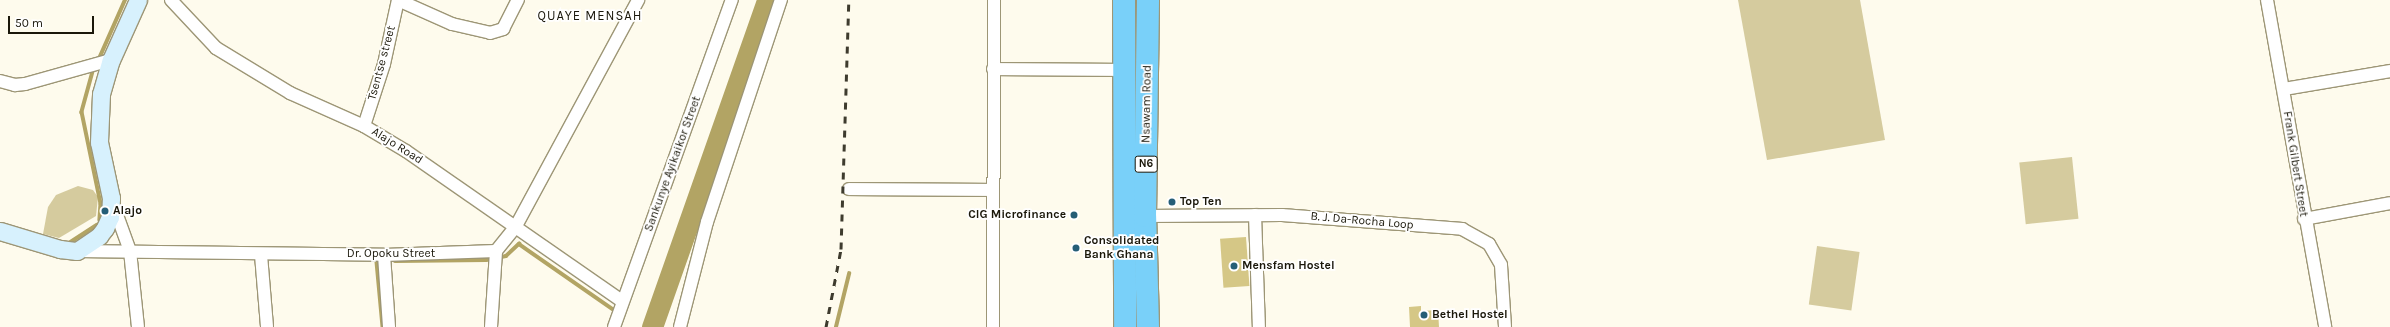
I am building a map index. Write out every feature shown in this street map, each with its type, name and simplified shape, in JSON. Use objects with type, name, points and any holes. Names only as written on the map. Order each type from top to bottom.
[{"type":"highway","name":"Nsawam Road","points":[[1124,0],[1125,327]]},
{"type":"highway","name":"Nsawam Road","points":[[1148,0],[1144,216],[1148,327]]},
{"type":"street","points":[[138,0],[111,60],[101,94],[99,117],[99,142],[110,198],[130,251],[138,327]]},
{"type":"street","name":"Alajo Road","points":[[171,0],[216,48],[290,93],[364,126],[516,226],[622,301]]},
{"type":"street","points":[[398,0],[452,24],[490,33],[503,29],[518,0]]},
{"type":"street","name":"Tsentse street","points":[[364,126],[384,64],[398,0]]},
{"type":"street","points":[[491,327],[496,251],[516,226],[638,0]]},
{"type":"street","name":"Sankunye Ayikaikor Street","points":[[614,327],[622,301],[732,0]]},
{"type":"street","points":[[680,327],[707,222],[781,0]]},
{"type":"street","points":[[993,327],[994,0]]},
{"type":"street","name":"Frank Gilbert Street","points":[[2267,0],[2284,89],[2304,219],[2325,327]]},
{"type":"street","points":[[0,81],[15,85],[25,84],[111,60]]},
{"type":"street","points":[[993,69],[1124,70]]},
{"type":"street","points":[[2284,89],[2390,71]]},
{"type":"street","points":[[849,189],[993,190]]},
{"type":"street","points":[[77,251],[99,236],[105,228],[110,217],[110,198]]},
{"type":"street","points":[[2304,219],[2390,203]]},
{"type":"street","points":[[1255,215],[1259,327]]},
{"type":"street","name":"B. J. Da-Rocha Loop","points":[[1144,216],[1255,215],[1462,229],[1489,244],[1501,264],[1505,327]]},
{"type":"street","name":"Dr. Opoku Street","points":[[0,231],[52,247],[77,251],[384,255],[496,251]]},
{"type":"street","points":[[260,254],[267,327]]},
{"type":"street","points":[[384,255],[389,327]]},
{"type":"shaded area","points":[[1738,0],[1860,0],[1885,140],[1767,160]]},
{"type":"shaded area","points":[[2072,157],[2078,219],[2026,224],[2019,163]]},
{"type":"shaded area","points":[[78,186],[93,190],[98,197],[96,216],[59,238],[43,234],[48,207],[56,195]]},
{"type":"shaded area","points":[[1817,246],[1860,252],[1851,310],[1809,304]]},
{"type":"building","name":"Mensfam Hostel","points":[[1246,237],[1249,286],[1223,288],[1220,239]]},
{"type":"building","name":"Bethel Hostel","points":[[1421,306],[1421,311],[1438,310],[1439,327],[1410,327],[1409,307]]},
{"type":"waterway","points":[[98,61],[125,0]]},
{"type":"waterway","points":[[652,327],[767,0]]},
{"type":"waterway","points":[[94,68],[82,112],[101,204],[100,220]]},
{"type":"waterway","points":[[69,243],[97,225]]},
{"type":"waterway","points":[[395,261],[486,260],[506,256],[519,244],[614,310]]},
{"type":"waterway","points":[[377,262],[383,327]]},
{"type":"waterway","points":[[836,327],[849,274]]},
{"type":"railway","points":[[826,327],[841,249],[849,0]]},
{"type":"place","name":"Top Ten","points":[[1172,202]]},
{"type":"place","name":"Alajo","points":[[105,211]]},
{"type":"place","name":"CIG Microfinance","points":[[1074,215]]},
{"type":"place","name":"Consolidated Bank Ghana","points":[[1076,248]]},
{"type":"place","name":"Mensfam Hostel","points":[[1234,266]]},
{"type":"place","name":"Bethel Hostel","points":[[1424,315]]},
{"type":"district","name":"QUAYE MENSAH","points":[[590,16]]}]
